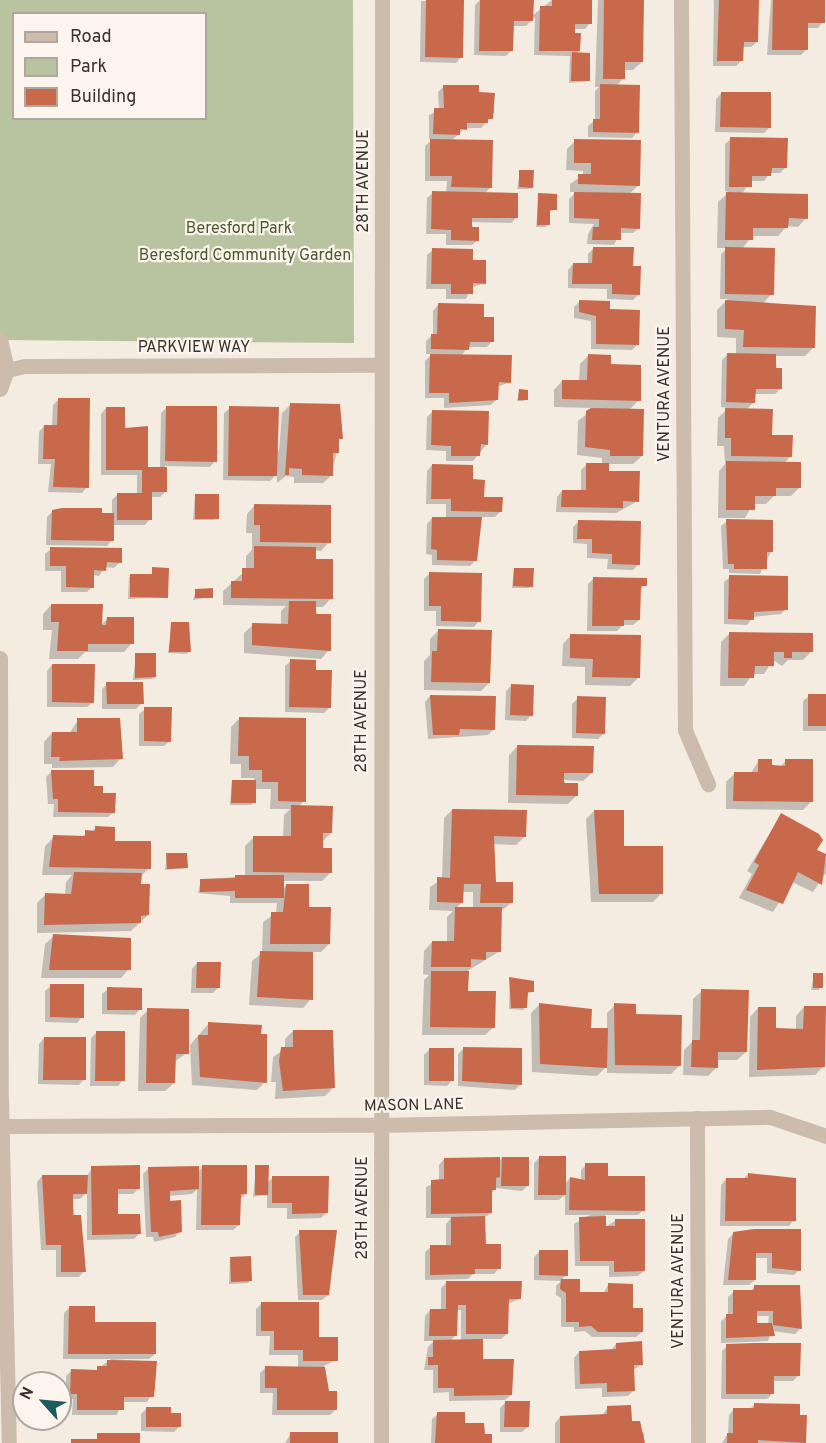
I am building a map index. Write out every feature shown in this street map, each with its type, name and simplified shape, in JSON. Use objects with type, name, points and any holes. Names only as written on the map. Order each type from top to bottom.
[{"type":"street","name":"28TH AVENUE","points":[[381,1443],[382,0]]},
{"type":"street","name":"VENTURA AVENUE","points":[[681,0],[685,730],[708,784]]},
{"type":"street","points":[[0,339],[7,370],[0,389]]},
{"type":"street","name":"PARKVIEW WAY","points":[[7,370],[25,366],[381,365]]},
{"type":"street","points":[[0,658],[0,1126],[9,1443]]},
{"type":"street","name":"MASON LANE","points":[[0,1126],[380,1125],[770,1117],[826,1136]]},
{"type":"street","name":"VENTURA AVENUE","points":[[696,1118],[698,1443]]},
{"type":"green space","name":"Beresford Park","points":[[0,0],[353,0],[354,343],[0,340]]},
{"type":"building","points":[[426,0],[464,0],[463,58],[425,57]]},
{"type":"building","points":[[480,0],[534,0],[533,21],[514,21],[513,51],[479,51]]},
{"type":"building","points":[[552,0],[592,0],[592,24],[575,24],[575,33],[581,33],[580,51],[539,51],[540,6],[552,6]]},
{"type":"building","points":[[604,0],[644,0],[643,62],[625,62],[625,79],[603,79]]},
{"type":"building","points":[[719,0],[759,0],[758,42],[744,42],[743,61],[717,61]]},
{"type":"building","points":[[773,0],[825,0],[825,23],[808,23],[808,50],[772,50]]},
{"type":"building","points":[[572,52],[590,53],[590,81],[571,81]]},
{"type":"building","points":[[600,84],[640,85],[639,133],[593,132],[593,119],[600,119]]},
{"type":"building","points":[[443,85],[479,85],[479,92],[495,93],[493,119],[488,119],[488,123],[467,123],[467,130],[460,129],[460,135],[433,134],[434,108],[444,108]]},
{"type":"building","points":[[721,92],[771,92],[771,128],[720,127]]},
{"type":"building","points":[[730,137],[788,138],[787,168],[772,168],[771,176],[752,176],[752,187],[729,187]]},
{"type":"building","points":[[430,139],[493,140],[492,188],[451,187],[452,176],[430,176]]},
{"type":"building","points":[[574,139],[641,140],[640,186],[578,184],[578,174],[591,174],[591,163],[574,163]]},
{"type":"building","points":[[519,170],[534,170],[533,188],[519,187]]},
{"type":"building","points":[[432,191],[518,193],[518,218],[472,218],[472,227],[479,227],[479,241],[451,240],[451,230],[431,229]]},
{"type":"building","points":[[574,192],[641,193],[640,229],[621,228],[621,240],[592,240],[593,227],[599,227],[599,219],[574,218]]},
{"type":"building","points":[[726,192],[808,194],[808,219],[789,218],[788,228],[753,228],[753,240],[725,240]]},
{"type":"building","points":[[538,193],[557,194],[557,210],[550,210],[550,225],[537,225]]},
{"type":"building","points":[[593,247],[634,247],[633,266],[641,266],[640,295],[612,294],[612,284],[572,284],[573,263],[592,263]]},
{"type":"building","points":[[725,247],[775,248],[774,295],[725,294]]},
{"type":"building","points":[[432,248],[473,249],[473,260],[486,260],[486,284],[473,283],[473,294],[451,294],[451,284],[431,284]]},
{"type":"building","points":[[579,300],[610,301],[610,309],[640,310],[639,345],[596,344],[596,316],[579,312]]},
{"type":"building","points":[[725,300],[816,306],[815,348],[743,347],[744,330],[725,329]]},
{"type":"building","points":[[438,303],[484,304],[484,317],[494,317],[494,342],[470,342],[469,350],[431,349],[431,334],[437,334]]},
{"type":"building","points":[[727,353],[776,354],[776,368],[782,368],[782,389],[756,389],[755,403],[726,402]]},
{"type":"building","points":[[430,354],[512,355],[511,383],[499,382],[498,400],[449,403],[449,393],[429,393]]},
{"type":"building","points":[[588,354],[611,355],[611,364],[641,365],[641,401],[562,399],[562,380],[587,380]]},
{"type":"building","points":[[519,389],[528,390],[528,400],[518,400]]},
{"type":"building","points":[[58,398],[90,398],[89,488],[53,487],[55,459],[43,459],[44,425],[57,425]]},
{"type":"building","points":[[290,403],[340,404],[343,439],[339,439],[339,453],[333,453],[333,476],[302,475],[302,469],[289,468],[289,475],[285,475]]},
{"type":"building","points":[[166,406],[217,406],[217,462],[165,461]]},
{"type":"building","points":[[229,406],[279,407],[277,476],[228,476]]},
{"type":"building","points":[[106,407],[125,407],[125,428],[148,426],[148,467],[167,467],[167,492],[152,492],[152,520],[117,520],[117,493],[142,493],[142,470],[106,470]]},
{"type":"building","points":[[591,408],[644,409],[643,456],[610,456],[610,450],[585,447],[586,411]]},
{"type":"building","points":[[725,408],[773,409],[772,435],[793,435],[792,457],[731,456],[731,438],[725,438]]},
{"type":"building","points":[[432,410],[489,411],[488,445],[481,444],[480,456],[451,456],[451,446],[431,445]]},
{"type":"building","points":[[726,461],[801,462],[801,488],[776,488],[776,496],[755,496],[755,510],[726,510]]},
{"type":"building","points":[[586,463],[609,463],[609,471],[640,471],[639,502],[623,501],[623,508],[561,507],[562,490],[586,490]]},
{"type":"building","points":[[432,464],[473,465],[473,479],[485,480],[484,497],[503,497],[502,512],[451,511],[451,499],[431,499]]},
{"type":"building","points":[[195,494],[219,494],[219,519],[195,519]]},
{"type":"building","points":[[254,504],[331,505],[331,543],[260,542],[260,525],[254,525]]},
{"type":"building","points":[[102,508],[102,513],[114,513],[114,541],[51,540],[52,510]]},
{"type":"building","points":[[432,517],[482,517],[477,561],[437,560],[437,550],[431,549]]},
{"type":"building","points":[[726,519],[773,520],[773,552],[767,552],[767,569],[734,569],[734,564],[728,564]]},
{"type":"building","points":[[578,520],[641,521],[640,565],[612,564],[612,554],[592,553],[592,539],[577,539]]},
{"type":"building","points":[[254,546],[316,547],[316,559],[333,559],[333,599],[231,598],[231,581],[242,581],[242,568],[254,568]]},
{"type":"building","points":[[50,547],[122,548],[122,563],[107,562],[106,571],[94,570],[94,588],[66,587],[66,566],[50,566]]},
{"type":"building","points":[[152,567],[169,568],[168,598],[130,597],[130,574],[152,574]]},
{"type":"building","points":[[514,568],[534,568],[533,587],[513,586]]},
{"type":"building","points":[[429,572],[482,573],[481,622],[441,621],[441,606],[429,606]]},
{"type":"building","points":[[729,575],[788,576],[788,610],[754,612],[754,620],[728,619]]},
{"type":"building","points":[[593,577],[647,578],[647,586],[641,586],[640,620],[624,620],[624,626],[592,626]]},
{"type":"building","points":[[213,588],[213,598],[195,598],[195,589]]},
{"type":"building","points":[[289,601],[316,601],[316,614],[331,614],[331,651],[252,645],[252,623],[288,624]]},
{"type":"building","points":[[51,604],[103,604],[102,625],[106,625],[107,617],[134,617],[134,644],[88,644],[88,651],[57,651],[59,622],[51,622]]},
{"type":"building","points":[[171,622],[189,622],[191,652],[169,652]]},
{"type":"building","points":[[438,629],[492,630],[490,683],[431,682],[432,651],[437,651]]},
{"type":"building","points":[[729,632],[813,633],[813,652],[792,652],[792,658],[784,658],[784,652],[774,652],[774,666],[755,666],[754,678],[728,678]]},
{"type":"building","points":[[570,634],[641,635],[640,678],[592,677],[593,659],[570,658]]},
{"type":"building","points":[[135,653],[156,653],[156,677],[135,678]]},
{"type":"building","points":[[290,659],[316,660],[316,670],[332,670],[331,708],[289,707]]},
{"type":"building","points":[[52,664],[95,664],[94,703],[52,702]]},
{"type":"building","points":[[106,682],[143,682],[144,704],[107,704]]},
{"type":"building","points":[[511,684],[534,685],[533,716],[510,715]]},
{"type":"building","points":[[808,694],[826,694],[826,726],[808,726]]},
{"type":"building","points":[[430,695],[496,696],[495,730],[460,729],[459,735],[433,735]]},
{"type":"building","points":[[577,696],[606,697],[605,734],[576,733]]},
{"type":"building","points":[[144,707],[172,707],[171,742],[144,741]]},
{"type":"building","points":[[239,717],[306,718],[306,802],[278,801],[278,782],[262,782],[262,770],[249,770],[249,756],[238,756]]},
{"type":"building","points":[[77,718],[120,718],[123,759],[59,761],[60,757],[51,757],[52,732],[77,732]]},
{"type":"building","points":[[517,745],[594,746],[593,773],[564,773],[564,783],[578,783],[578,796],[516,795]]},
{"type":"building","points":[[758,759],[772,759],[772,765],[785,766],[785,759],[813,759],[813,802],[733,801],[734,772],[758,772]]},
{"type":"building","points":[[51,770],[94,770],[94,786],[103,786],[103,793],[116,793],[115,813],[58,812],[58,799],[53,799]]},
{"type":"building","points":[[232,780],[256,780],[256,803],[231,803]]},
{"type":"building","points":[[291,805],[333,806],[332,833],[323,833],[323,848],[332,848],[332,873],[253,872],[253,836],[291,836]]},
{"type":"building","points":[[452,809],[527,810],[526,837],[494,836],[496,882],[513,882],[513,903],[480,903],[481,884],[464,884],[463,903],[437,902],[437,877],[450,878]]},
{"type":"building","points":[[594,810],[624,810],[624,846],[663,846],[663,894],[599,894]]},
{"type":"building","points":[[781,813],[819,834],[823,840],[817,850],[826,854],[822,885],[798,872],[783,904],[746,890],[759,865],[754,862]]},
{"type":"building","points":[[95,826],[115,827],[115,841],[151,841],[151,869],[49,867],[53,835],[85,836],[85,830],[95,831]]},
{"type":"building","points":[[166,853],[187,853],[188,868],[167,869]]},
{"type":"building","points":[[74,872],[142,873],[141,884],[150,884],[149,915],[141,916],[141,923],[44,925],[45,893],[71,894]]},
{"type":"building","points":[[235,875],[284,875],[284,898],[235,898],[235,891],[200,892],[200,879],[235,878]]},
{"type":"building","points":[[286,884],[309,884],[309,907],[331,907],[330,944],[270,944],[271,912],[283,912]]},
{"type":"building","points":[[455,907],[502,907],[501,952],[486,952],[486,960],[471,959],[471,967],[431,967],[432,941],[454,941]]},
{"type":"building","points":[[53,934],[131,938],[131,970],[49,970]]},
{"type":"building","points":[[260,951],[313,952],[313,1000],[257,997]]},
{"type":"building","points":[[197,962],[221,962],[220,988],[196,988]]},
{"type":"building","points":[[431,971],[469,971],[468,991],[496,991],[495,1028],[430,1027]]},
{"type":"building","points":[[813,973],[823,973],[823,988],[813,988]]},
{"type":"building","points":[[509,977],[534,981],[534,992],[528,992],[527,1008],[511,1008]]},
{"type":"building","points":[[50,984],[84,984],[84,1018],[50,1017]]},
{"type":"building","points":[[107,987],[142,988],[142,1010],[107,1010]]},
{"type":"building","points":[[701,989],[749,990],[747,1052],[718,1052],[718,1068],[691,1067],[692,1040],[700,1040]]},
{"type":"building","points":[[539,1003],[592,1009],[591,1028],[608,1028],[607,1068],[540,1064]]},
{"type":"building","points":[[614,1003],[636,1004],[636,1014],[682,1015],[681,1066],[615,1065]]},
{"type":"building","points":[[804,1006],[826,1006],[825,1067],[757,1070],[758,1007],[776,1007],[776,1028],[803,1029]]},
{"type":"building","points":[[147,1008],[189,1009],[189,1054],[176,1054],[175,1083],[146,1083]]},
{"type":"building","points":[[208,1022],[262,1025],[261,1034],[267,1034],[267,1083],[200,1077],[198,1035],[208,1035]]},
{"type":"building","points":[[293,1030],[333,1030],[335,1088],[283,1091],[279,1061],[281,1047],[293,1047]]},
{"type":"building","points":[[96,1031],[125,1031],[125,1081],[95,1081]]},
{"type":"building","points":[[44,1037],[86,1037],[86,1080],[43,1080]]},
{"type":"building","points":[[463,1047],[522,1048],[522,1085],[462,1081]]},
{"type":"building","points":[[429,1048],[454,1048],[454,1081],[429,1081]]},
{"type":"building","points":[[539,1156],[566,1156],[566,1195],[538,1195]]},
{"type":"building","points":[[500,1157],[500,1177],[496,1178],[496,1190],[492,1190],[492,1213],[431,1214],[431,1180],[444,1179],[444,1158]]},
{"type":"building","points":[[502,1157],[529,1157],[529,1186],[501,1186]]},
{"type":"building","points":[[585,1163],[608,1163],[608,1176],[645,1176],[645,1211],[569,1210],[570,1177],[585,1180]]},
{"type":"building","points":[[140,1165],[140,1189],[118,1189],[118,1214],[140,1214],[141,1234],[92,1235],[91,1166]]},
{"type":"building","points":[[202,1165],[247,1165],[247,1194],[241,1194],[240,1225],[201,1225]]},
{"type":"building","points":[[255,1165],[269,1165],[268,1195],[255,1195]]},
{"type":"building","points":[[199,1166],[199,1189],[170,1191],[170,1201],[181,1200],[182,1232],[159,1237],[158,1232],[151,1232],[148,1167]]},
{"type":"building","points":[[748,1173],[796,1178],[796,1221],[725,1221],[726,1178],[748,1178]]},
{"type":"building","points":[[42,1175],[88,1175],[87,1194],[73,1194],[73,1215],[81,1215],[86,1272],[61,1272],[61,1245],[46,1245]]},
{"type":"building","points":[[272,1176],[329,1176],[328,1213],[292,1214],[292,1203],[272,1203]]},
{"type":"building","points":[[485,1216],[486,1244],[501,1244],[501,1269],[475,1269],[475,1274],[430,1275],[430,1245],[451,1245],[451,1217]]},
{"type":"building","points":[[606,1216],[606,1226],[615,1226],[615,1219],[645,1219],[645,1271],[614,1272],[614,1261],[580,1261],[579,1217]]},
{"type":"building","points":[[754,1229],[801,1229],[801,1271],[772,1268],[772,1253],[756,1253],[756,1280],[728,1280],[733,1232]]},
{"type":"building","points":[[299,1230],[337,1230],[329,1295],[303,1295]]},
{"type":"building","points":[[539,1250],[568,1250],[568,1276],[539,1275]]},
{"type":"building","points":[[251,1256],[252,1281],[231,1282],[230,1257]]},
{"type":"building","points":[[561,1279],[580,1279],[580,1292],[608,1292],[608,1283],[633,1284],[633,1308],[643,1308],[643,1332],[598,1332],[591,1326],[579,1327],[579,1322],[566,1322],[566,1293],[560,1289]]},
{"type":"building","points":[[446,1281],[522,1281],[521,1299],[509,1299],[508,1334],[466,1334],[466,1305],[458,1305],[457,1336],[429,1336],[430,1309],[446,1309]]},
{"type":"building","points":[[754,1285],[800,1285],[802,1329],[773,1325],[773,1311],[757,1311],[757,1323],[772,1323],[775,1336],[726,1338],[726,1314],[733,1314],[733,1290],[754,1290]]},
{"type":"building","points":[[261,1302],[319,1302],[319,1337],[338,1337],[338,1361],[303,1361],[303,1350],[274,1350],[274,1331],[261,1331]]},
{"type":"building","points":[[69,1306],[95,1306],[95,1322],[156,1322],[156,1354],[68,1354]]},
{"type":"building","points":[[483,1339],[483,1359],[514,1359],[512,1395],[454,1396],[454,1388],[438,1388],[438,1365],[428,1365],[428,1357],[433,1357],[433,1340]]},
{"type":"building","points":[[642,1341],[643,1365],[634,1365],[635,1391],[607,1392],[607,1383],[580,1384],[579,1351],[616,1349],[616,1343]]},
{"type":"building","points":[[801,1343],[800,1376],[774,1376],[774,1394],[726,1394],[726,1344]]},
{"type":"building","points":[[107,1360],[157,1361],[154,1397],[124,1397],[124,1410],[77,1410],[77,1394],[72,1394],[71,1369],[97,1370],[97,1366],[107,1366]]},
{"type":"building","points":[[265,1366],[325,1367],[329,1391],[337,1391],[337,1410],[277,1410],[277,1388],[265,1388]]},
{"type":"building","points":[[505,1401],[530,1401],[529,1427],[504,1427]]},
{"type":"building","points":[[754,1403],[800,1404],[800,1415],[807,1415],[806,1443],[758,1440],[758,1443],[727,1443],[727,1433],[733,1433],[733,1408],[754,1408]]},
{"type":"building","points":[[631,1405],[632,1421],[640,1421],[645,1443],[560,1443],[560,1416],[607,1414],[607,1406]]},
{"type":"building","points":[[146,1407],[171,1407],[171,1413],[181,1413],[181,1427],[146,1427]]},
{"type":"building","points":[[437,1412],[465,1412],[465,1423],[484,1423],[485,1434],[492,1434],[492,1443],[435,1443]]},
{"type":"building","points":[[290,1432],[338,1432],[338,1443],[290,1443]]},
{"type":"building","points":[[97,1433],[140,1433],[140,1443],[71,1443],[71,1439],[97,1439]]},
{"type":"park label","name":"Beresford Community Garden","points":[[245,256]]}]
